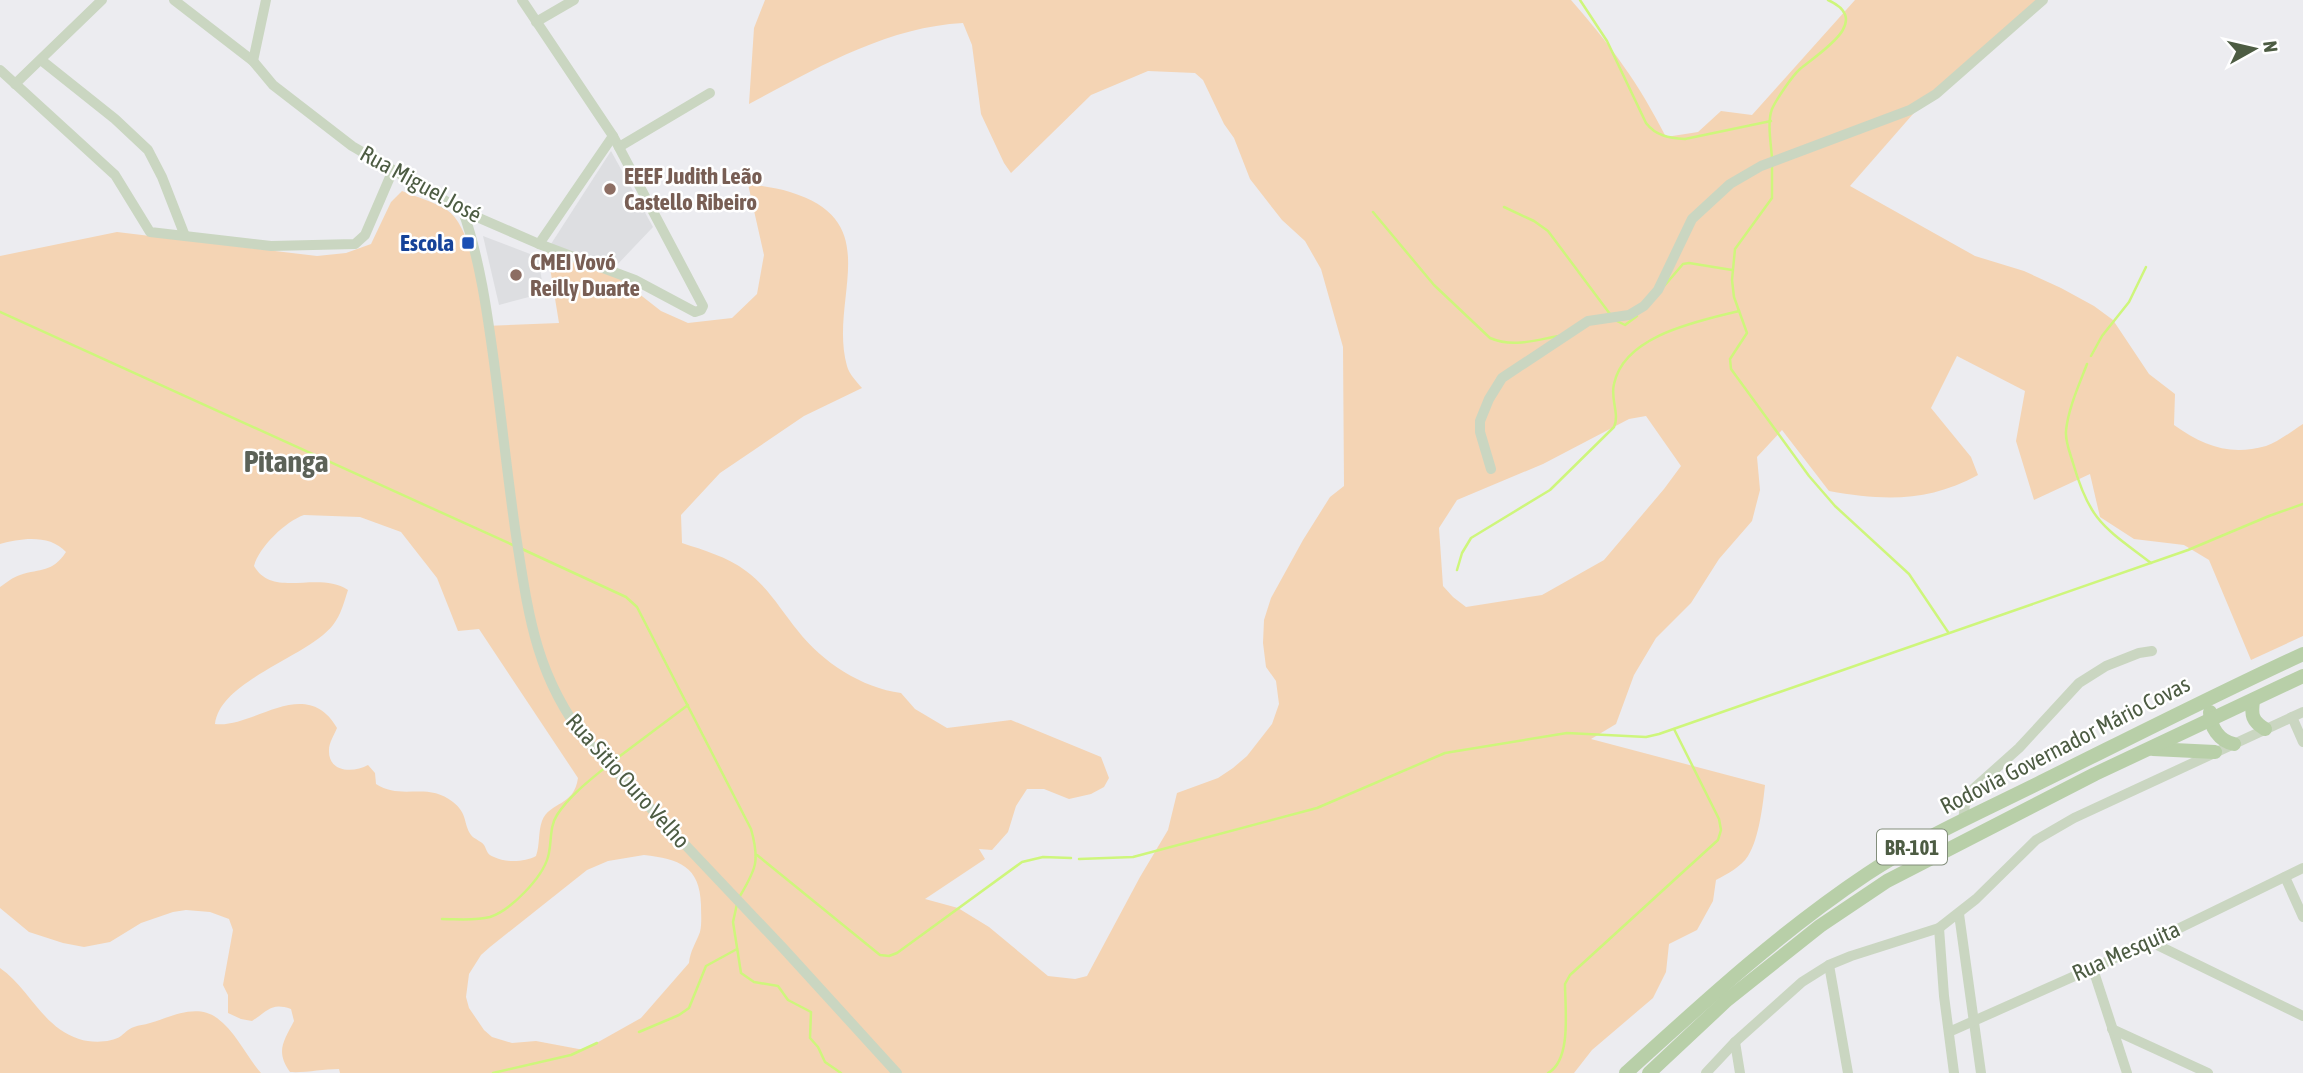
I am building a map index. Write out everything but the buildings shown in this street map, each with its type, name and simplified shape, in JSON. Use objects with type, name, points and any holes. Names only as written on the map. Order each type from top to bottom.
[{"type":"main road","name":"Rodovia Governador Mário Covas","points":[[1626,1073],[1744,967],[1833,897],[1881,866],[1964,821],[2231,687],[2303,654]]},
{"type":"main road","name":"Rodovia Governador Mário Covas","points":[[1649,1073],[1727,1000],[1820,926],[1887,881],[2095,774],[2303,676]]},
{"type":"main road","points":[[2231,687],[2211,708],[2210,721],[2221,739],[2234,744]]},
{"type":"main road","points":[[2253,701],[2251,715],[2255,723],[2265,729]]},
{"type":"main road","points":[[2151,749],[2215,752]]},
{"type":"street","points":[[15,84],[102,0]]},
{"type":"street","name":"Rua Miguel José","points":[[174,0],[253,61],[273,85],[352,146],[463,211],[539,244],[635,280],[695,312],[701,310],[703,306],[619,147]]},
{"type":"street","points":[[253,61],[266,0]]},
{"type":"street","points":[[522,0],[619,147],[710,93]]},
{"type":"street","points":[[536,22],[574,0]]},
{"type":"street","points":[[1491,469],[1480,432],[1480,422],[1489,399],[1502,378],[1588,321],[1629,315],[1644,306],[1658,289],[1692,219],[1730,184],[1761,166],[1910,110],[1936,94],[2043,0]]},
{"type":"street","points":[[41,60],[115,119],[148,150],[162,177],[184,236]]},
{"type":"street","points":[[0,70],[115,175],[150,232],[271,246],[355,244],[365,235],[393,170]]},
{"type":"street","points":[[539,244],[613,136]]},
{"type":"street","name":"Rua Sitio Ouro Velho","points":[[463,211],[474,243],[486,305],[527,604],[540,657],[552,688],[565,713],[586,740],[897,1073]]},
{"type":"street","points":[[1964,821],[1965,804],[1972,790],[2019,748],[2079,683],[2106,666],[2139,653],[2152,651]]},
{"type":"street","points":[[1706,1073],[1735,1042],[1802,982],[1829,965],[1939,928],[1959,914],[2036,840],[2074,818],[2297,714],[2303,741]]},
{"type":"street","name":"Rua Mesquita","points":[[1949,1032],[2151,942],[2303,869]]},
{"type":"street","points":[[2285,877],[2303,917]]},
{"type":"street","points":[[1959,914],[1982,1073]]},
{"type":"street","points":[[1939,928],[1954,1073]]},
{"type":"street","points":[[2151,942],[2303,1016]]},
{"type":"street","points":[[1829,965],[1848,1073]]},
{"type":"street","points":[[2092,966],[2127,1073]]},
{"type":"street","points":[[2112,1028],[2208,1073]]},
{"type":"street","points":[[1735,1042],[1740,1073]]},
{"type":"shaded area","points":[[765,0],[1571,0],[1623,65],[1666,137],[1698,132],[1721,111],[1752,115],[1855,0],[2037,0],[1927,98],[1850,186],[1975,256],[2024,271],[2094,306],[2113,320],[2149,374],[2175,394],[2174,425],[2196,439],[2217,447],[2253,449],[2271,444],[2303,424],[2303,636],[2251,660],[2209,560],[2184,545],[2134,539],[2100,517],[2090,474],[2034,500],[2016,441],[2025,391],[1957,356],[1931,408],[1971,457],[1978,475],[1960,484],[1924,495],[1906,497],[1869,497],[1829,491],[1782,430],[1757,457],[1760,490],[1752,521],[1719,559],[1691,603],[1656,638],[1634,675],[1616,724],[1591,739],[1765,785],[1755,840],[1742,864],[1716,880],[1713,901],[1697,930],[1669,944],[1666,972],[1653,998],[1592,1050],[1574,1073],[340,1073],[339,1069],[290,1072],[282,1052],[284,1040],[294,1021],[291,1009],[274,1007],[252,1021],[228,1013],[228,995],[223,985],[233,930],[229,919],[210,912],[173,912],[141,923],[110,942],[84,947],[29,932],[0,908],[0,587],[17,576],[51,567],[66,552],[44,540],[26,539],[0,544],[0,256],[117,232],[317,256],[346,253],[371,244],[391,202],[402,191],[442,207],[456,218],[474,264],[485,326],[559,323],[546,243],[620,279],[661,311],[688,323],[732,318],[757,294],[764,255],[748,184],[790,192],[820,205],[838,222],[846,243],[848,265],[843,341],[848,369],[862,388],[804,416],[720,473],[681,515],[682,543],[715,554],[739,566],[761,584],[798,631],[831,663],[872,686],[901,693],[915,709],[947,728],[1011,720],[1101,757],[1109,778],[1104,787],[1091,794],[1069,799],[1044,789],[1027,789],[1016,806],[1008,832],[992,850],[979,849],[985,859],[925,899],[958,908],[989,927],[1048,976],[1075,979],[1087,976],[1168,830],[1177,793],[1218,778],[1247,756],[1272,724],[1279,704],[1276,681],[1266,667],[1264,620],[1271,598],[1303,540],[1330,497],[1344,486],[1343,347],[1321,269],[1305,241],[1282,220],[1250,179],[1234,138],[1224,124],[1203,80],[1195,73],[1148,71],[1091,95],[1011,173],[981,114],[972,45],[963,23],[906,32],[879,41],[825,64],[749,104],[754,28]],"holes":[[[1646,416],[1681,466],[1604,560],[1542,595],[1466,607],[1443,586],[1439,528],[1457,500],[1543,464],[1629,419]],[[304,515],[360,517],[401,532],[437,578],[458,631],[479,629],[578,778],[572,794],[550,810],[542,821],[536,856],[515,861],[492,856],[483,844],[471,835],[458,806],[443,796],[386,789],[376,784],[375,773],[368,765],[349,770],[337,767],[330,758],[329,750],[337,728],[324,713],[310,705],[295,704],[246,719],[215,724],[220,708],[232,694],[321,637],[333,625],[342,608],[348,590],[323,582],[272,581],[262,576],[254,566],[267,543]],[[644,855],[677,862],[692,873],[700,892],[701,922],[689,963],[641,1018],[584,1050],[536,1041],[512,1043],[492,1037],[469,1008],[466,997],[469,974],[481,955],[587,870],[608,861]]]},
{"type":"shaded area","name":"EEEF Judith Leão Castello Ribeiro","points":[[611,151],[653,227],[615,267],[551,244]]},
{"type":"shaded area","name":"CMEI Vovó Reilly Duarte","points":[[483,236],[538,257],[544,293],[499,305]]},
{"type":"shaded area","points":[[0,968],[20,986],[55,1026],[79,1039],[95,1042],[112,1040],[136,1026],[192,1011],[201,1012],[224,1024],[261,1073],[0,1073]]},
{"type":"waterway","points":[[1580,0],[1607,41],[1646,123],[1654,131],[1668,137],[1685,139],[1771,121]]},
{"type":"waterway","points":[[1772,158],[1770,120],[1774,105],[1797,72],[1829,46],[1844,27],[1846,18],[1841,8],[1828,0]]},
{"type":"waterway","points":[[1772,165],[1772,198],[1735,249],[1732,280],[1734,297],[1747,333],[1730,359],[1731,369],[1809,476],[1835,506],[1909,574],[1948,632]]},
{"type":"waterway","points":[[1504,207],[1548,231],[1610,314]]},
{"type":"waterway","points":[[1373,212],[1434,285],[1490,338],[1516,343],[1559,336]]},
{"type":"waterway","points":[[1665,285],[1683,264],[1732,270]]},
{"type":"waterway","points":[[2091,356],[2102,336],[2129,302],[2146,267]]},
{"type":"waterway","points":[[1457,570],[1462,553],[1471,538],[1550,490],[1614,427],[1614,384],[1621,367],[1632,353],[1665,333],[1739,311]]},
{"type":"waterway","points":[[0,312],[515,546]]},
{"type":"waterway","points":[[1617,321],[1625,325],[1637,316]]},
{"type":"waterway","points":[[2087,364],[2071,406],[2066,431],[2079,483],[2101,522],[2151,563]]},
{"type":"waterway","points":[[1079,859],[1133,857],[1317,808],[1445,753],[1567,733],[1646,737],[1659,734],[2188,550],[2303,504]]},
{"type":"waterway","points":[[522,549],[626,597],[637,607],[751,829],[755,864],[740,896]]},
{"type":"waterway","points":[[612,762],[688,705]]},
{"type":"waterway","points":[[1548,1073],[1556,1066],[1564,1045],[1565,984],[1570,975],[1718,840],[1721,830],[1719,819],[1674,729]]},
{"type":"waterway","points":[[442,919],[490,917],[516,900],[533,883],[545,865],[557,815],[574,795],[607,766]]},
{"type":"waterway","points":[[757,855],[880,955],[889,956],[897,953],[1022,862],[1043,857],[1071,858]]},
{"type":"waterway","points":[[737,904],[733,922],[741,973],[754,982],[778,986],[788,1000],[811,1012],[810,1038],[825,1062],[841,1073]]},
{"type":"waterway","points":[[639,1032],[689,1008],[706,966],[737,949]]},
{"type":"waterway","points":[[493,1073],[571,1055],[597,1043]]},
{"type":"place","name":"EEEF Judith Leão Castello Ribeiro","points":[[610,189]]},
{"type":"place","name":"Escola","points":[[468,243]]},
{"type":"place","name":"CMEI Vovó Reilly Duarte","points":[[516,275]]},
{"type":"district","name":"Pitanga","points":[[286,461]]}]
